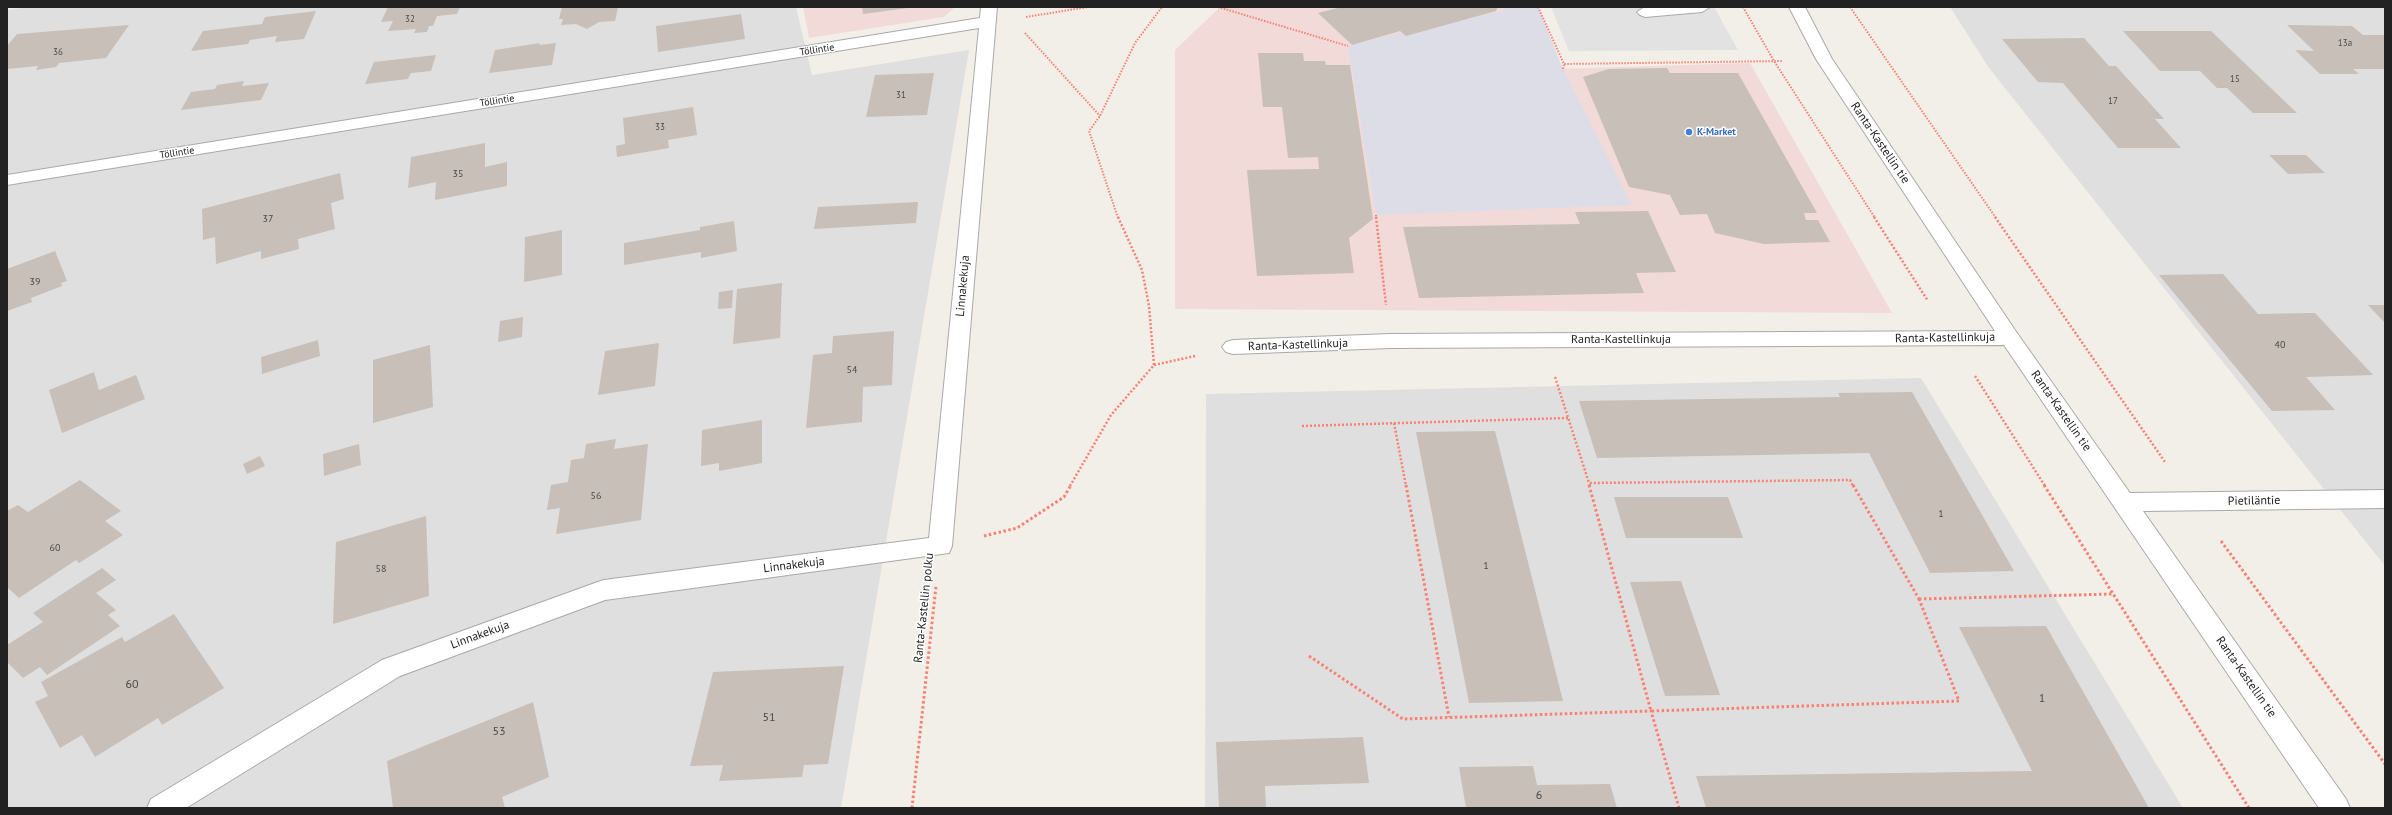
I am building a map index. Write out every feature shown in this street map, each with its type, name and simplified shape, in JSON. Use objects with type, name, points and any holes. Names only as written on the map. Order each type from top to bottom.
[{"type":"street","points":[[1645,12],[1702,7]]},
{"type":"street","name":"Ranta-Kastellin tie","points":[[1797,7],[1824,59],[2010,338],[2336,808]]},
{"type":"street","name":"Töllintie","points":[[7,180],[988,15]]},
{"type":"street","name":"Linnakekuja","points":[[161,808],[391,668],[604,590],[940,546],[988,15]]},
{"type":"street","name":"Ranta-Kastellinkuja","points":[[1233,347],[1390,341],[2010,338]]},
{"type":"street","name":"Pietiläntie","points":[[2124,502],[2385,499]]},
{"type":"path","points":[[988,15],[1013,19],[1088,7]]},
{"type":"path","points":[[1162,7],[1136,43],[1100,116],[1089,131],[1113,206],[1142,270],[1149,306],[1154,365],[1233,347]]},
{"type":"path","points":[[1218,7],[1348,46]]},
{"type":"path","points":[[1538,7],[1564,64],[1563,69]]},
{"type":"path","points":[[1743,7],[1774,61],[1952,338],[2249,808]]},
{"type":"path","points":[[1850,7],[2192,502],[2385,764]]},
{"type":"path","points":[[1013,19],[1100,116]]},
{"type":"path","points":[[1564,64],[1824,59]]},
{"type":"path","points":[[1376,215],[1390,341]]},
{"type":"path","points":[[1543,340],[1589,483],[1651,712],[1680,808]]},
{"type":"path","name":"Ranta-Kastellin polku","points":[[912,808],[940,546],[1017,528],[1064,497],[1111,415],[1154,365]]},
{"type":"path","points":[[1302,426],[1568,418]]},
{"type":"path","points":[[1394,423],[1449,717]]},
{"type":"path","points":[[1309,656],[1403,718],[1651,712],[1959,701],[1919,599],[1850,480],[1589,483]]},
{"type":"path","points":[[1919,599],[2113,594]]},
{"type":"shaded area","points":[[30,7],[796,7],[812,75],[969,50],[841,808],[7,808],[7,10]]},
{"type":"shaded area","points":[[803,7],[955,7],[944,17],[809,38]]},
{"type":"shaded area","points":[[1220,7],[1536,7],[1555,69],[1750,63],[1892,313],[1175,309],[1175,50]]},
{"type":"shaded area","points":[[1514,7],[1538,7],[1563,69],[1632,205],[1376,215],[1348,46],[1400,33],[1406,36]]},
{"type":"shaded area","points":[[1551,7],[1714,7],[1738,50],[1569,51]]},
{"type":"shaded area","points":[[1950,7],[2385,7],[2385,566],[1989,68]]},
{"type":"shaded area","points":[[1921,378],[2183,808],[1205,808],[1206,394]]},
{"type":"building","points":[[388,7],[460,7],[457,14],[437,16],[433,26],[429,26],[427,32],[414,33],[416,29],[388,31],[393,21],[381,22]]},
{"type":"building","points":[[562,7],[618,7],[615,21],[599,22],[587,29],[576,24],[561,25],[563,19],[559,19]]},
{"type":"building","points":[[862,7],[907,7],[908,8],[863,14]]},
{"type":"building","points":[[1342,7],[1498,7],[1496,11],[1406,36],[1400,31],[1352,45],[1318,13]]},
{"type":"building","points":[[316,11],[304,39],[275,42],[277,36],[250,40],[248,44],[191,51],[203,31],[262,24],[265,17]]},
{"type":"building","points":[[741,14],[745,39],[658,52],[656,26]]},
{"type":"building","points":[[129,25],[106,58],[59,63],[56,67],[36,70],[38,66],[7,69],[7,46],[17,34]]},
{"type":"building","points":[[2287,25],[2352,26],[2363,35],[2385,35],[2385,69],[2353,69],[2359,74],[2320,74],[2295,50],[2314,51]]},
{"type":"building","points":[[2123,31],[2211,31],[2297,113],[2253,113],[2227,88],[2217,88],[2200,71],[2160,71]]},
{"type":"building","points":[[2084,38],[2109,66],[2116,66],[2164,119],[2155,119],[2181,148],[2118,148],[2063,83],[2038,82],[2002,39]]},
{"type":"building","points":[[540,43],[539,45],[556,43],[552,65],[489,73],[495,50]]},
{"type":"building","points":[[1258,53],[1303,53],[1304,61],[1325,61],[1326,65],[1350,65],[1373,219],[1349,238],[1354,273],[1257,276],[1247,170],[1319,169],[1318,157],[1288,158],[1282,107],[1263,107]]},
{"type":"building","points":[[436,55],[431,71],[411,73],[408,79],[365,84],[374,62]]},
{"type":"building","name":"K-Market","points":[[1667,68],[1670,73],[1738,73],[1817,213],[1804,213],[1806,220],[1818,220],[1830,242],[1764,244],[1715,233],[1707,214],[1680,215],[1670,195],[1629,187],[1583,77],[1609,69]]},
{"type":"building","points":[[934,73],[927,115],[866,117],[875,75]]},
{"type":"building","points":[[244,81],[242,86],[269,83],[261,100],[181,110],[191,92],[215,89],[217,85]]},
{"type":"building","points":[[693,107],[697,135],[668,140],[669,148],[617,157],[616,146],[625,144],[623,118]]},
{"type":"building","points":[[485,143],[485,167],[507,162],[507,186],[435,200],[436,182],[408,188],[411,157]]},
{"type":"building","points":[[2269,155],[2306,155],[2325,173],[2288,174]]},
{"type":"building","points":[[340,173],[344,199],[331,203],[335,229],[298,239],[299,249],[261,259],[261,251],[216,264],[215,237],[203,240],[202,209]]},
{"type":"building","points":[[918,202],[916,223],[814,229],[818,207]]},
{"type":"building","points":[[1648,211],[1676,272],[1636,273],[1644,293],[1419,298],[1403,227],[1580,224],[1575,212]]},
{"type":"building","points":[[734,221],[737,251],[701,258],[701,252],[624,265],[624,243],[700,230],[700,227]]},
{"type":"building","points":[[562,230],[562,275],[524,282],[525,237]]},
{"type":"building","points":[[55,251],[67,281],[61,283],[62,286],[31,298],[32,302],[7,311],[7,269]]},
{"type":"building","points":[[2223,274],[2258,314],[2315,313],[2373,375],[2306,377],[2335,410],[2272,411],[2159,275]]},
{"type":"building","points":[[782,283],[780,338],[733,344],[737,289]]},
{"type":"building","points":[[733,290],[732,308],[718,309],[719,292]]},
{"type":"building","points":[[2368,305],[2385,305],[2385,323]]},
{"type":"building","points":[[523,317],[522,337],[498,342],[500,321]]},
{"type":"building","points":[[894,331],[892,385],[863,387],[862,422],[806,428],[813,355],[832,353],[833,336]]},
{"type":"building","points":[[318,340],[320,356],[262,374],[261,357]]},
{"type":"building","points":[[659,343],[655,386],[598,395],[605,351]]},
{"type":"building","points":[[430,345],[433,407],[373,423],[373,360]]},
{"type":"building","points":[[94,372],[99,390],[136,375],[145,399],[62,433],[49,390]]},
{"type":"building","points":[[1912,392],[2014,571],[1930,573],[1869,453],[1597,458],[1579,401],[1840,397],[1838,393]]},
{"type":"building","points":[[762,420],[762,463],[719,471],[719,463],[701,466],[702,430]]},
{"type":"building","points":[[1495,431],[1563,701],[1469,703],[1416,432]]},
{"type":"building","points":[[616,439],[614,449],[648,444],[641,520],[556,534],[560,508],[547,510],[551,485],[568,482],[571,460],[584,458],[586,444]]},
{"type":"building","points":[[359,444],[361,465],[324,476],[323,454]]},
{"type":"building","points":[[260,456],[265,466],[247,474],[243,464]]},
{"type":"building","points":[[80,480],[121,511],[105,521],[123,535],[79,563],[76,560],[19,598],[7,587],[7,511],[18,505],[28,512]]},
{"type":"building","points":[[1614,497],[1728,497],[1743,538],[1626,538]]},
{"type":"building","points":[[426,516],[429,596],[333,624],[336,542]]},
{"type":"building","points":[[102,568],[116,580],[96,593],[116,610],[108,615],[120,626],[47,675],[40,667],[23,678],[7,662],[7,645],[43,622],[33,613]]},
{"type":"building","points":[[1681,581],[1720,695],[1665,696],[1630,582]]},
{"type":"building","points":[[174,614],[224,688],[162,725],[158,718],[95,757],[82,735],[60,748],[35,702],[48,696],[41,682],[122,637],[125,642]]},
{"type":"building","points":[[2046,626],[2149,808],[1706,808],[1696,776],[2032,771],[1959,627]]},
{"type":"building","points":[[844,666],[828,764],[804,765],[802,777],[719,781],[723,765],[690,766],[713,672]]},
{"type":"building","points":[[533,702],[549,777],[502,797],[505,808],[393,808],[387,761]]},
{"type":"building","points":[[1363,737],[1369,783],[1265,786],[1266,808],[1219,808],[1216,742]]},
{"type":"building","points":[[1533,766],[1537,785],[1610,784],[1617,808],[1466,808],[1459,767]]},
{"type":"place","name":"K-Market","points":[[1689,132]]}]
